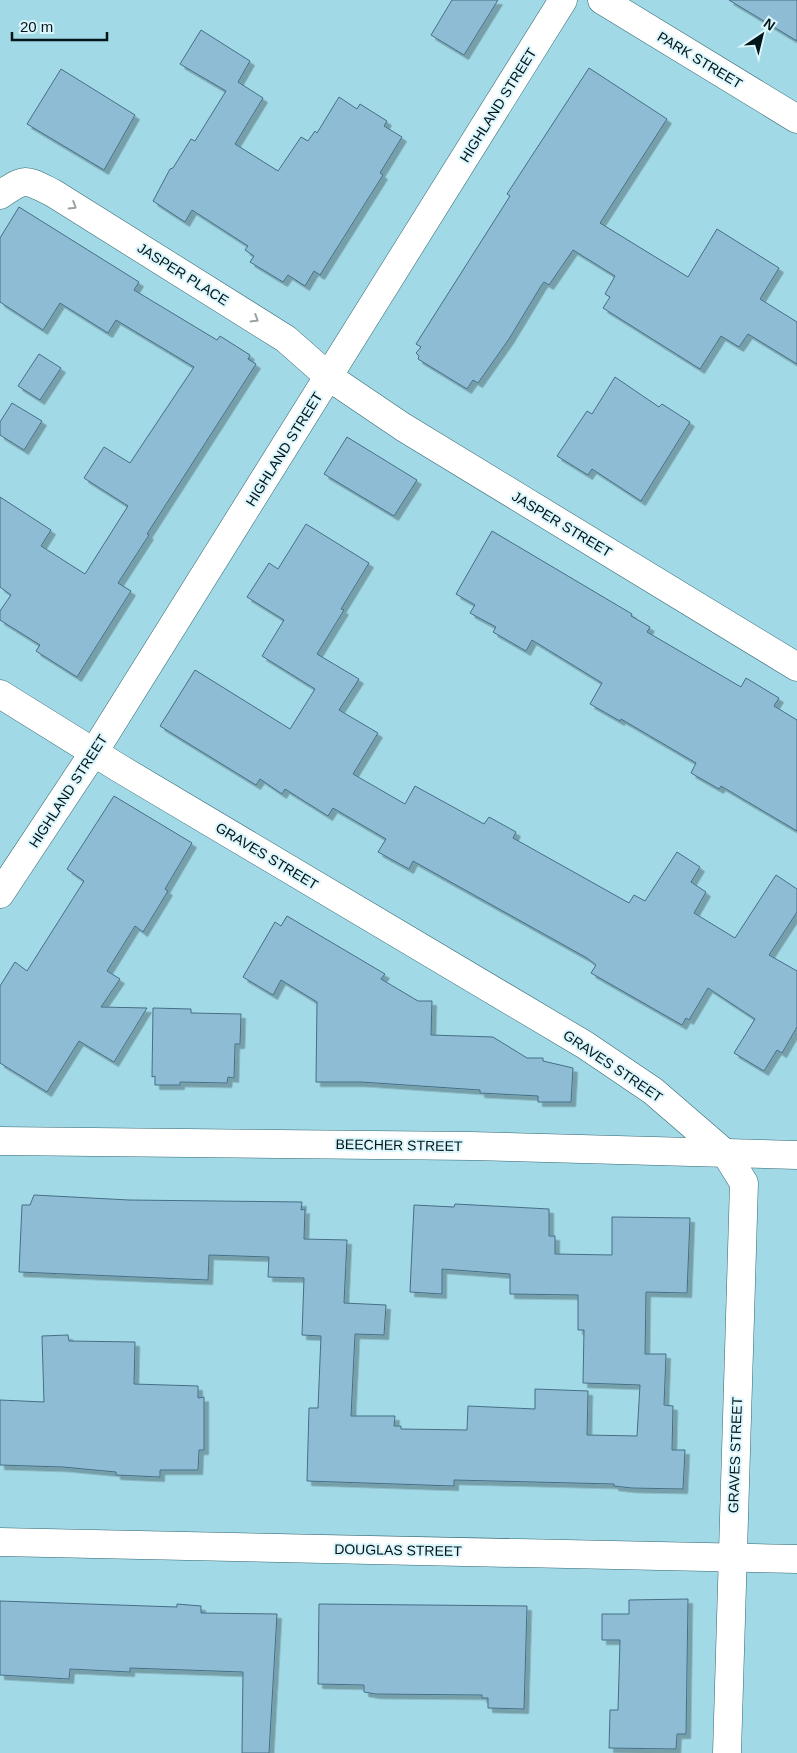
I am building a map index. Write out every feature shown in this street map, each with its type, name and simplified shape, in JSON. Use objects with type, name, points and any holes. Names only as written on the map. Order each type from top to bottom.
[{"type":"street","name":"HIGHLAND STREET","points":[[0,894],[94,752],[563,0]]},
{"type":"street","name":"PARK STREET","points":[[602,0],[797,119]]},
{"type":"street","name":"JASPER PLACE","points":[[0,195],[20,181],[30,182],[286,339],[329,377]]},
{"type":"street","name":"JASPER STREET","points":[[329,377],[402,426],[797,667]]},
{"type":"street","name":"GRAVES STREET","points":[[0,694],[585,1045],[653,1091],[726,1154],[744,1183],[726,1753]]},
{"type":"street","name":"BEECHER STREET","points":[[0,1141],[470,1146],[797,1156]]},
{"type":"street","name":"DOUGLAS STREET","points":[[0,1542],[797,1559]]},
{"type":"building","points":[[452,0],[498,0],[464,55],[431,35]]},
{"type":"building","points":[[729,0],[797,0],[797,41]]},
{"type":"building","points":[[201,30],[250,61],[238,82],[263,98],[235,144],[278,171],[301,137],[308,141],[315,131],[317,133],[339,97],[357,109],[360,104],[387,121],[384,126],[402,137],[380,173],[383,175],[320,275],[314,271],[305,286],[288,275],[283,282],[250,262],[254,256],[245,250],[248,246],[192,210],[185,222],[153,201],[170,169],[173,168],[191,139],[195,141],[226,91],[180,64]]},
{"type":"building","points":[[589,68],[667,119],[600,223],[688,277],[717,229],[779,268],[760,299],[797,322],[797,364],[748,334],[739,347],[721,336],[700,369],[603,308],[610,297],[605,294],[615,276],[573,250],[549,285],[544,282],[541,286],[509,339],[478,383],[473,380],[467,389],[418,359],[419,356],[416,353],[421,347],[416,344],[510,196],[507,194]]},
{"type":"building","points":[[61,69],[135,115],[104,170],[27,124]]},
{"type":"building","points":[[19,207],[139,282],[134,290],[217,340],[220,336],[250,355],[248,359],[256,364],[147,534],[149,535],[118,583],[131,591],[77,677],[36,651],[40,645],[0,620],[0,611],[11,595],[0,587],[0,497],[51,530],[41,546],[85,574],[128,506],[84,478],[104,447],[130,463],[194,367],[116,320],[108,333],[60,303],[43,330],[0,302],[0,238]]},
{"type":"building","points":[[39,354],[61,368],[40,400],[18,386]]},
{"type":"building","points":[[615,377],[659,407],[662,404],[690,422],[641,501],[592,469],[588,475],[557,456],[587,411],[592,414]]},
{"type":"building","points":[[12,403],[42,421],[24,450],[0,435],[0,422]]},
{"type":"building","points":[[347,437],[417,480],[394,516],[324,474]]},
{"type":"building","points":[[306,524],[369,563],[341,609],[344,610],[317,654],[359,679],[339,710],[378,733],[353,774],[405,804],[415,786],[484,824],[489,817],[516,832],[513,838],[629,903],[634,895],[645,901],[677,852],[700,867],[691,882],[706,892],[694,913],[735,938],[776,875],[797,889],[797,912],[769,955],[797,971],[797,1027],[782,1053],[777,1050],[764,1071],[734,1053],[755,1019],[708,988],[689,1020],[686,1018],[682,1025],[591,973],[596,965],[587,958],[413,861],[409,869],[378,852],[386,839],[333,808],[328,816],[285,789],[282,794],[260,779],[256,785],[160,726],[195,670],[290,729],[315,689],[262,656],[284,620],[247,597],[269,563],[278,569]]},
{"type":"building","points":[[492,531],[632,614],[631,616],[650,627],[647,632],[741,687],[746,678],[779,698],[774,706],[797,720],[797,831],[721,786],[719,789],[691,773],[696,763],[621,719],[620,721],[590,704],[602,683],[532,640],[526,651],[493,632],[496,627],[470,613],[475,605],[456,594]]},
{"type":"building","points":[[114,796],[192,843],[165,889],[168,891],[143,932],[135,926],[107,971],[120,979],[101,1007],[147,1008],[114,1062],[79,1041],[47,1092],[0,1063],[0,986],[15,962],[27,971],[84,881],[67,869]]},
{"type":"building","points":[[287,916],[385,974],[381,979],[418,1001],[432,1001],[431,1035],[493,1037],[527,1058],[543,1058],[543,1061],[573,1068],[571,1102],[538,1102],[538,1096],[480,1093],[480,1090],[361,1082],[316,1082],[317,1002],[281,980],[273,995],[243,977],[275,922],[281,926]]},
{"type":"building","points":[[153,1008],[191,1009],[191,1013],[241,1014],[240,1044],[235,1044],[234,1078],[228,1077],[227,1083],[180,1082],[180,1085],[155,1085],[155,1076],[152,1077]]},
{"type":"building","points":[[34,1195],[129,1200],[302,1202],[301,1210],[305,1209],[304,1239],[347,1240],[344,1303],[386,1305],[384,1335],[355,1334],[351,1416],[395,1416],[394,1426],[401,1426],[401,1429],[467,1430],[468,1406],[535,1409],[535,1389],[588,1391],[587,1435],[637,1436],[640,1385],[583,1383],[584,1330],[578,1330],[578,1295],[510,1294],[510,1274],[442,1269],[442,1294],[410,1292],[414,1205],[454,1207],[455,1204],[549,1209],[549,1236],[555,1236],[555,1254],[612,1255],[612,1217],[690,1218],[687,1293],[646,1292],[645,1354],[666,1354],[664,1405],[673,1406],[672,1450],[685,1450],[683,1489],[632,1488],[614,1486],[614,1484],[454,1480],[454,1486],[307,1481],[309,1408],[318,1408],[321,1336],[302,1335],[304,1278],[268,1277],[269,1257],[209,1255],[208,1280],[19,1272],[22,1205],[30,1205]]},
{"type":"building","points":[[68,1335],[69,1341],[135,1342],[134,1384],[198,1386],[198,1398],[204,1397],[204,1450],[199,1450],[198,1470],[160,1470],[160,1477],[116,1475],[116,1472],[63,1467],[0,1465],[0,1400],[44,1402],[42,1336]]},
{"type":"building","points":[[688,1599],[686,1734],[677,1734],[676,1749],[609,1748],[610,1710],[618,1710],[620,1640],[602,1640],[602,1614],[629,1614],[629,1600]]},
{"type":"building","points":[[0,1601],[177,1607],[177,1604],[201,1606],[201,1613],[277,1614],[269,1753],[242,1753],[243,1672],[130,1668],[130,1672],[70,1669],[69,1679],[0,1675]]},
{"type":"building","points":[[319,1604],[527,1606],[524,1709],[488,1708],[488,1698],[482,1698],[482,1695],[376,1694],[364,1692],[364,1685],[318,1684]]}]
